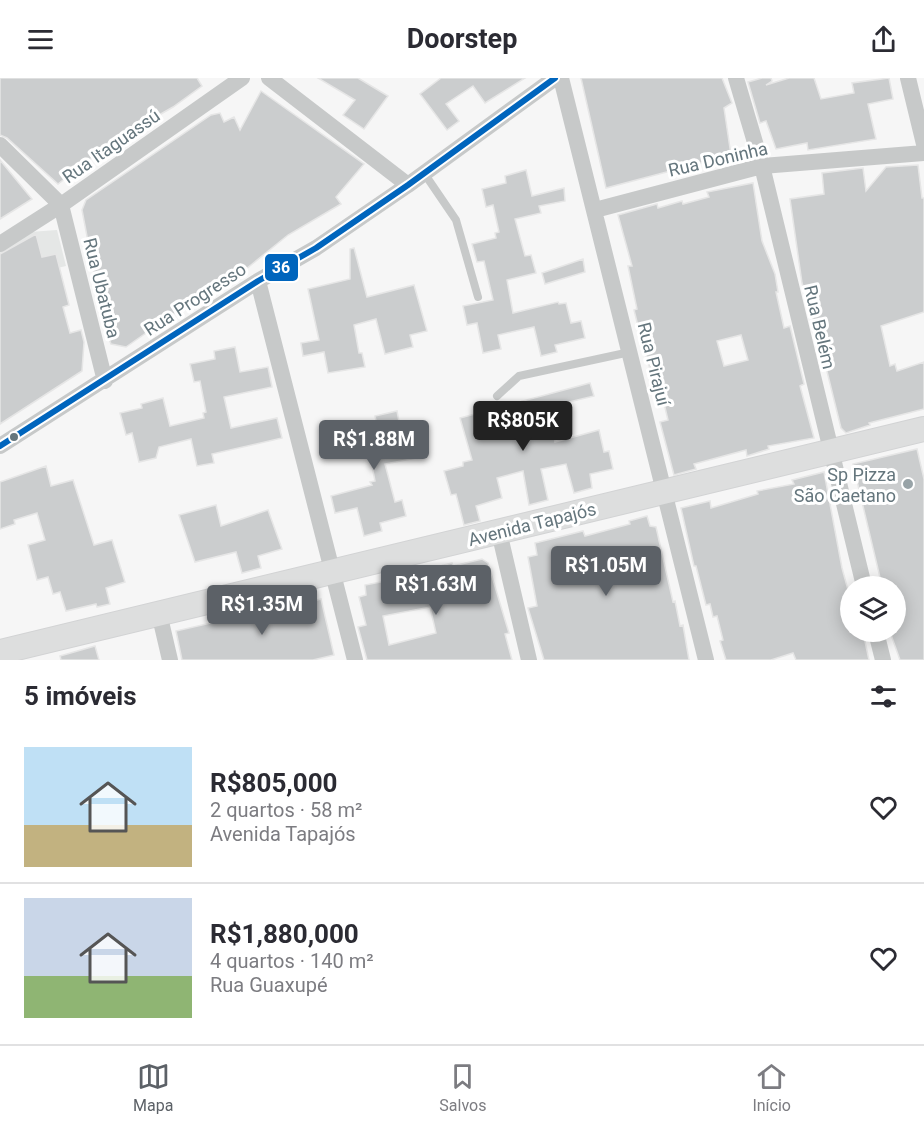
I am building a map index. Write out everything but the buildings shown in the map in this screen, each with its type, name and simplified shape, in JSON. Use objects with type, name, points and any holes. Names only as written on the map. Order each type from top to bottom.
[{"type":"main road","name":"Avenida Tapajós","points":[[0,652],[924,429]]},
{"type":"street","name":"Rua Itaguassú","points":[[0,244],[61,205],[242,78]]},
{"type":"street","points":[[269,78],[408,185]]},
{"type":"street","name":"Rua Progresso","points":[[0,446],[105,381],[258,281],[316,248],[408,185],[555,78]]},
{"type":"street","name":"Rua Pirajuí","points":[[561,78],[596,210],[706,660]]},
{"type":"street","name":"Rua Belém","points":[[736,78],[762,166],[861,576]]},
{"type":"street","points":[[908,78],[924,144]]},
{"type":"street","points":[[0,145],[61,205]]},
{"type":"street","name":"Rua Doninha","points":[[596,210],[762,166],[924,153]]},
{"type":"street","name":"Rua Ubatuba","points":[[61,205],[105,381]]},
{"type":"street","points":[[258,281],[355,660]]},
{"type":"street","points":[[499,532],[529,660]]},
{"type":"street","points":[[159,613],[170,660]]},
{"type":"street","points":[[878,642],[883,660]]},
{"type":"lane","points":[[424,173],[456,220],[478,297]]},
{"type":"lane","points":[[497,396],[519,376],[631,352]]},
{"type":"shaded area","points":[[57,230],[66,266],[1,281],[0,248],[30,232]]},
{"type":"transit line","name":"36","points":[[0,446],[258,281],[316,248],[408,185],[555,78]]},
{"type":"place","name":"Sp Pizza São Caetano","points":[[908,484]]}]
